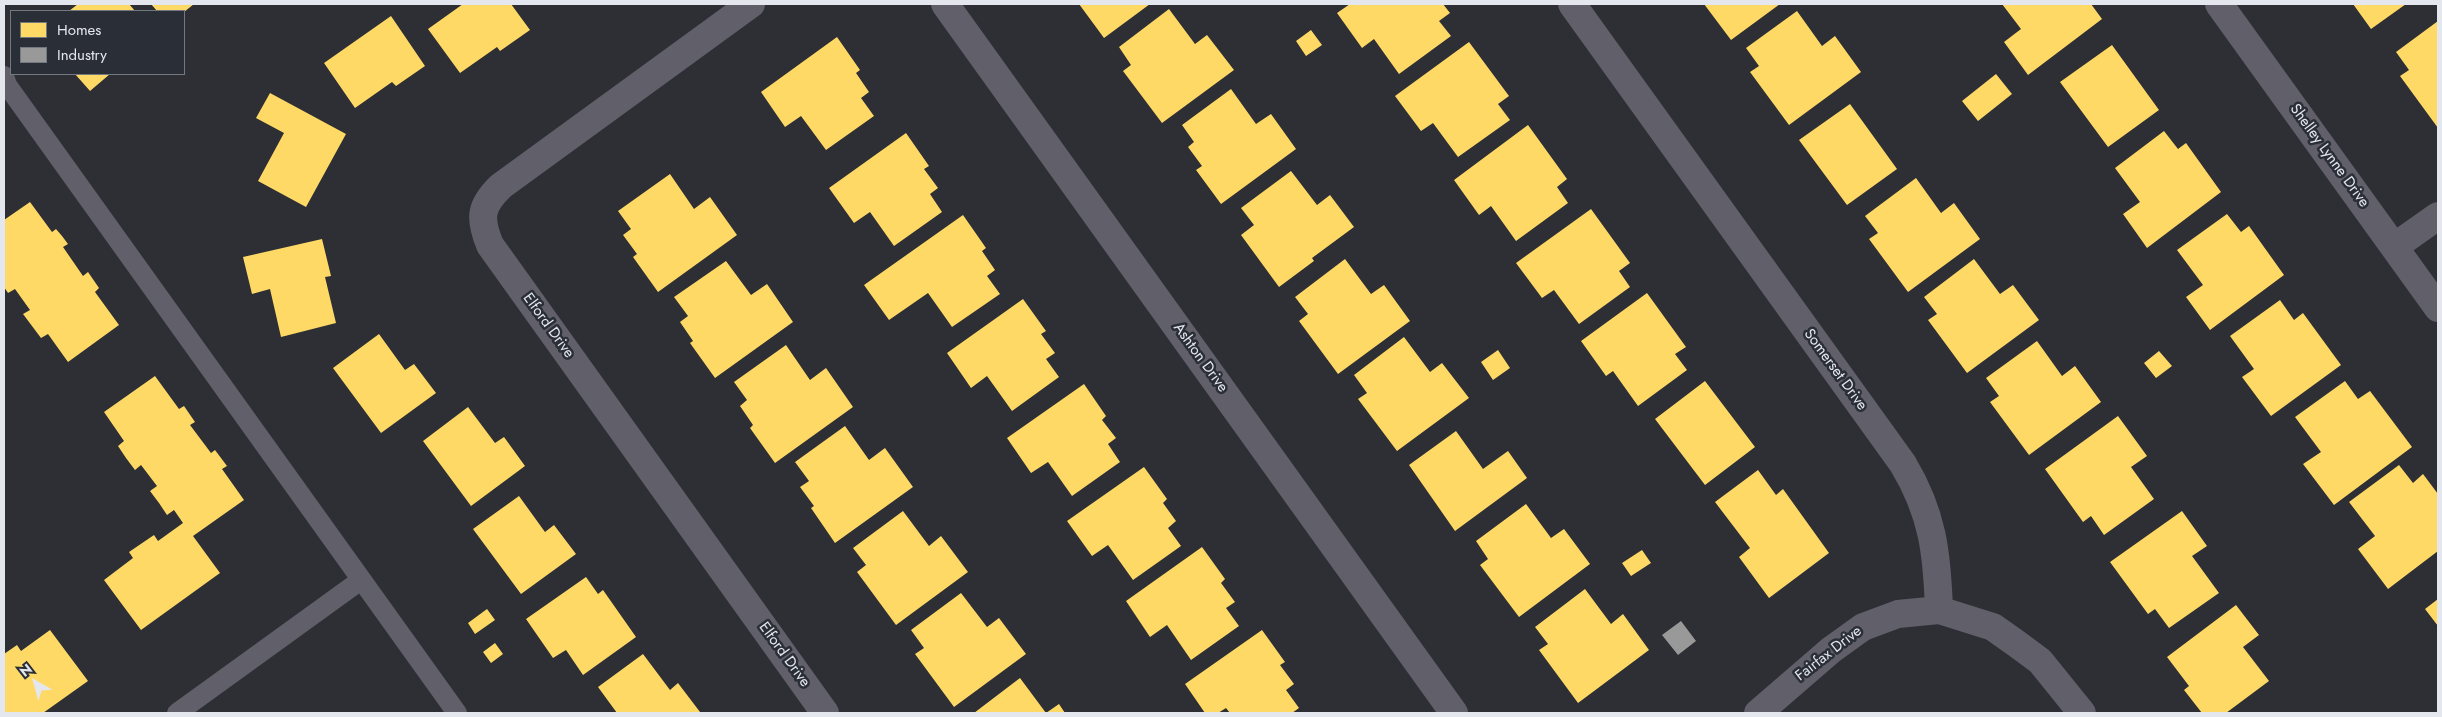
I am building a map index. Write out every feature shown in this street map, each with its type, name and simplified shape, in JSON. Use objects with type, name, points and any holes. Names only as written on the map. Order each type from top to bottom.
[{"type":"street","name":"Elford Drive","points":[[751,4],[501,186],[490,196],[483,210],[483,228],[490,245],[825,713]]},
{"type":"street","name":"Ashton Drive","points":[[945,4],[1454,713]]},
{"type":"street","name":"Somerset Drive","points":[[1572,4],[1903,464],[1918,488],[1927,514],[1937,558],[1939,610]]},
{"type":"street","name":"Shelley Lynne Drive","points":[[2219,4],[2438,308]]},
{"type":"street","points":[[2394,247],[2438,216]]},
{"type":"street","name":"Fairfax Drive","points":[[1758,713],[1831,650],[1863,626],[1898,614],[1939,610]]},
{"type":"street","points":[[1939,610],[1993,627],[2017,644],[2040,661],[2082,713]]},
{"type":"lane","points":[[4,76],[7,85],[457,713]]},
{"type":"lane","points":[[177,713],[361,580]]},
{"type":"building: Homes","points":[[78,4],[129,4],[134,10],[70,10]]},
{"type":"building: Homes","points":[[151,4],[194,4],[185,11],[156,10]]},
{"type":"building: Homes","points":[[463,4],[511,4],[530,30],[500,51],[497,47],[460,73],[428,29]]},
{"type":"building: Homes","points":[[1079,4],[1150,4],[1104,38]]},
{"type":"building: Homes","points":[[1350,4],[1443,4],[1450,13],[1439,21],[1451,36],[1399,74],[1374,39],[1362,48],[1337,13]]},
{"type":"building: Homes","points":[[1704,4],[1780,4],[1731,40]]},
{"type":"building: Homes","points":[[2002,4],[2091,4],[2102,19],[2028,75],[2004,42],[2021,29]]},
{"type":"building: Homes","points":[[2353,4],[2406,4],[2371,29]]},
{"type":"building: Homes","points":[[1169,9],[1195,44],[1207,35],[1234,70],[1162,123],[1123,71],[1131,65],[1119,47]]},
{"type":"building: Homes","points":[[1797,11],[1822,46],[1835,36],[1861,72],[1789,125],[1750,72],[1759,66],[1746,48]]},
{"type":"building: Homes","points":[[391,16],[425,66],[396,86],[392,82],[355,108],[324,63]]},
{"type":"building: Homes","points":[[2438,21],[2438,128],[2400,76],[2409,70],[2396,52]]},
{"type":"building: Homes","points":[[1311,30],[1322,45],[1306,56],[1296,41]]},
{"type":"building: Homes","points":[[837,37],[860,70],[856,73],[869,92],[861,98],[874,116],[826,150],[801,116],[785,127],[761,92]]},
{"type":"building: Homes","points":[[1469,42],[1509,96],[1498,104],[1510,120],[1458,157],[1433,123],[1421,131],[1395,96]]},
{"type":"building: Homes","points":[[2112,45],[2159,110],[2108,147],[2060,82]]},
{"type":"building: Homes","points":[[1996,74],[2012,94],[1978,121],[1962,101]]},
{"type":"building: Homes","points":[[76,75],[109,75],[90,91]]},
{"type":"building: Homes","points":[[1231,89],[1256,124],[1271,114],[1296,149],[1221,204],[1196,170],[1202,166],[1188,147],[1194,142],[1182,125]]},
{"type":"building: Homes","points":[[270,93],[346,134],[306,207],[258,181],[284,133],[256,118]]},
{"type":"building: Homes","points":[[1850,104],[1897,169],[1847,205],[1799,140]]},
{"type":"building: Homes","points":[[1528,125],[1567,179],[1557,187],[1568,203],[1516,241],[1491,206],[1479,215],[1454,180]]},
{"type":"building: Homes","points":[[2164,131],[2178,149],[2186,143],[2221,192],[2147,248],[2123,214],[2140,202],[2115,168]]},
{"type":"building: Homes","points":[[906,133],[929,166],[924,169],[938,188],[930,194],[942,212],[894,246],[870,212],[854,223],[829,188]]},
{"type":"building: Homes","points":[[1291,171],[1317,205],[1330,195],[1354,227],[1312,258],[1314,261],[1279,287],[1241,235],[1254,225],[1241,208]]},
{"type":"building: Homes","points":[[670,174],[694,209],[710,197],[737,235],[658,292],[633,257],[637,254],[623,235],[631,229],[618,211]]},
{"type":"building: Homes","points":[[1916,178],[1941,213],[1954,203],[1980,239],[1908,292],[1869,239],[1878,233],[1865,216]]},
{"type":"building: Homes","points":[[30,202],[52,232],[56,229],[68,244],[63,247],[83,276],[88,272],[99,288],[95,292],[119,325],[68,362],[48,334],[41,338],[23,314],[30,310],[15,289],[8,293],[4,287],[4,220]]},
{"type":"building: Homes","points":[[1591,209],[1630,263],[1619,271],[1630,287],[1579,324],[1554,290],[1542,298],[1516,263]]},
{"type":"building: Homes","points":[[2227,214],[2241,232],[2249,226],[2284,275],[2210,330],[2186,297],[2203,285],[2177,250]]},
{"type":"building: Homes","points":[[963,215],[986,248],[982,251],[995,270],[987,276],[1000,294],[952,327],[928,293],[889,320],[864,285]]},
{"type":"building: Homes","points":[[322,239],[331,276],[325,277],[336,323],[281,337],[270,289],[252,294],[243,257]]},
{"type":"building: Homes","points":[[1345,259],[1371,294],[1384,285],[1410,321],[1338,374],[1299,321],[1308,314],[1295,297]]},
{"type":"building: Homes","points":[[1974,259],[2000,294],[2013,285],[2039,320],[1967,373],[1928,320],[1937,314],[1924,297]]},
{"type":"building: Homes","points":[[726,261],[751,295],[767,284],[793,322],[715,378],[690,343],[693,341],[680,322],[688,316],[674,297]]},
{"type":"building: Homes","points":[[1647,293],[1686,347],[1675,354],[1687,370],[1638,406],[1613,371],[1606,376],[1581,341]]},
{"type":"building: Homes","points":[[1023,299],[1046,331],[1041,334],[1055,353],[1046,359],[1059,377],[1012,411],[987,376],[971,388],[947,353]]},
{"type":"building: Homes","points":[[2280,300],[2294,320],[2303,313],[2341,365],[2271,416],[2242,377],[2254,369],[2230,336]]},
{"type":"building: Homes","points":[[379,334],[405,370],[414,364],[436,393],[381,433],[333,368]]},
{"type":"building: Homes","points":[[1404,337],[1430,372],[1442,363],[1469,398],[1397,451],[1358,399],[1367,393],[1354,375]]},
{"type":"building: Homes","points":[[2037,341],[2062,376],[2075,366],[2101,402],[2029,455],[1990,402],[1999,396],[1986,378]]},
{"type":"building: Homes","points":[[786,345],[810,380],[826,368],[853,407],[775,463],[750,428],[753,425],[740,406],[747,400],[734,382]]},
{"type":"building: Homes","points":[[1498,350],[1510,368],[1493,380],[1481,362]]},
{"type":"building: Homes","points":[[2159,351],[2172,366],[2156,378],[2144,363]]},
{"type":"building: Homes","points":[[155,376],[179,409],[184,406],[195,422],[190,425],[211,453],[215,450],[227,466],[222,469],[244,500],[193,536],[220,573],[141,630],[104,580],[133,558],[129,552],[154,535],[158,541],[183,523],[174,510],[167,515],[150,491],[157,486],[141,465],[135,470],[126,458],[118,446],[124,441],[104,412]]},
{"type":"building: Homes","points":[[1705,381],[1755,447],[1705,485],[1655,419]]},
{"type":"building: Homes","points":[[2345,381],[2358,399],[2370,391],[2412,447],[2334,505],[2303,464],[2321,452],[2295,417]]},
{"type":"building: Homes","points":[[1084,384],[1106,416],[1102,420],[1116,438],[1108,444],[1120,462],[1072,496],[1048,462],[1031,473],[1007,438]]},
{"type":"building: Homes","points":[[468,407],[495,443],[504,437],[525,466],[471,506],[423,441]]},
{"type":"building: Homes","points":[[2118,416],[2147,456],[2131,467],[2154,499],[2104,535],[2091,516],[2083,522],[2045,469]]},
{"type":"building: Homes","points":[[845,426],[869,460],[885,448],[913,487],[835,543],[811,508],[814,506],[800,487],[809,481],[795,462]]},
{"type":"building: Homes","points":[[1456,431],[1483,469],[1508,451],[1527,478],[1455,531],[1409,465]]},
{"type":"building: Homes","points":[[2399,465],[2413,483],[2423,474],[2438,494],[2438,551],[2388,589],[2358,549],[2375,536],[2349,502]]},
{"type":"building: Homes","points":[[1144,467],[1167,499],[1163,503],[1176,521],[1168,528],[1181,546],[1133,580],[1108,545],[1092,556],[1067,521]]},
{"type":"building: Homes","points":[[1758,470],[1776,495],[1783,489],[1829,553],[1769,598],[1739,557],[1750,548],[1715,502]]},
{"type":"building: Homes","points":[[519,496],[545,532],[554,525],[576,554],[521,594],[473,529]]},
{"type":"building: Homes","points":[[1526,504],[1551,538],[1564,529],[1590,564],[1519,617],[1480,565],[1488,559],[1476,541]]},
{"type":"building: Homes","points":[[903,511],[929,546],[941,536],[968,572],[896,625],[857,572],[866,565],[853,548]]},
{"type":"building: Homes","points":[[2182,511],[2207,546],[2192,556],[2219,593],[2169,628],[2155,609],[2148,614],[2110,562]]},
{"type":"building: Homes","points":[[1202,547],[1225,579],[1221,583],[1235,602],[1226,608],[1239,626],[1191,660],[1167,625],[1150,637],[1126,601]]},
{"type":"building: Homes","points":[[1642,550],[1651,563],[1631,576],[1622,563]]},
{"type":"building: Homes","points":[[586,577],[598,594],[603,590],[636,637],[583,675],[566,650],[553,658],[526,619]]},
{"type":"building: Homes","points":[[1585,589],[1611,624],[1623,614],[1649,650],[1578,703],[1539,650],[1548,644],[1535,627]]},
{"type":"building: Homes","points":[[961,593],[987,627],[999,618],[1026,654],[954,707],[915,654],[924,648],[911,630]]},
{"type":"building: Homes","points":[[2438,599],[2438,626],[2425,609]]},
{"type":"building: Homes","points":[[2236,605],[2259,635],[2243,647],[2269,681],[2226,713],[2202,713],[2184,690],[2189,686],[2167,657]]},
{"type":"building: Homes","points":[[487,609],[495,620],[475,634],[468,623]]},
{"type":"building: Homes","points":[[50,630],[88,681],[43,713],[4,713],[4,654],[17,645],[21,651]]},
{"type":"building: Homes","points":[[1262,630],[1285,662],[1280,665],[1294,684],[1286,690],[1299,708],[1292,713],[1230,713],[1226,708],[1218,713],[1205,713],[1185,684]]},
{"type":"building: Homes","points":[[495,643],[503,654],[491,663],[483,652]]},
{"type":"building: Homes","points":[[643,654],[670,690],[678,683],[700,712],[617,713],[598,687]]},
{"type":"building: Homes","points":[[1020,678],[1046,713],[974,713]]},
{"type":"building: Homes","points":[[1059,704],[1065,713],[1046,713]]},
{"type":"building: Industry","points":[[1681,621],[1696,641],[1678,655],[1662,635]]}]
